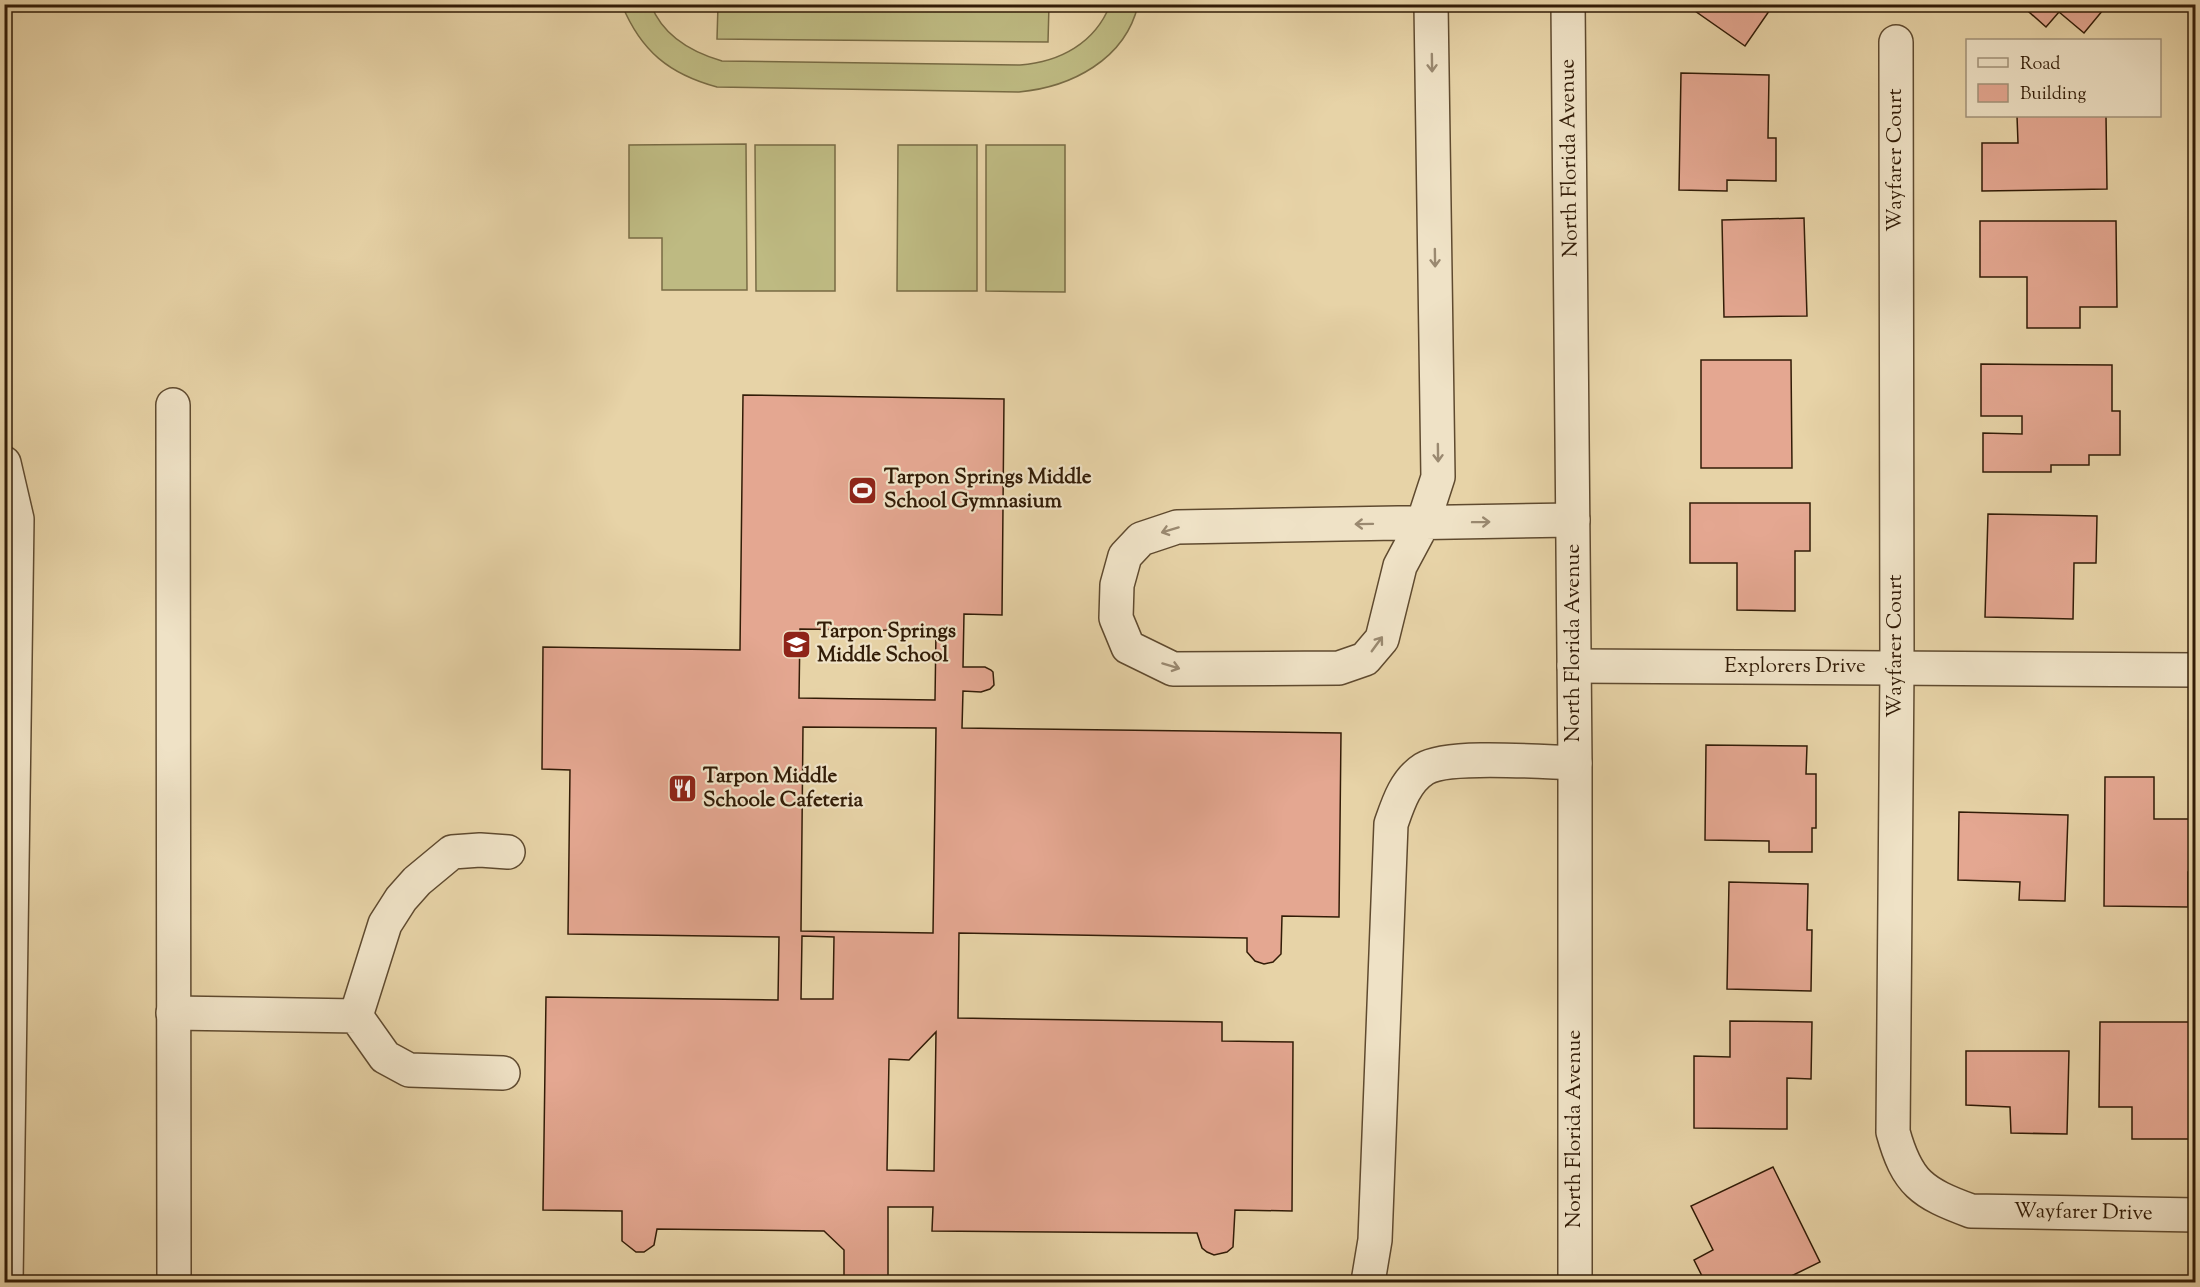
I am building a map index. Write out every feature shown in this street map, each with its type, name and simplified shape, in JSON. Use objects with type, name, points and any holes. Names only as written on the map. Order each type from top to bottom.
[{"type":"street","points":[[1431,4],[1438,477],[1423,524],[1400,566],[1382,639],[1365,659],[1339,668],[1173,669],[1128,647],[1116,618],[1117,585],[1125,556],[1141,539],[1178,527],[1423,524],[1573,520]]},
{"type":"street","name":"North Florida Avenue","points":[[1568,4],[1575,763],[1575,1282]]},
{"type":"street","name":"Wayfarer Court","points":[[1896,42],[1897,667],[1893,1132],[1900,1155],[1910,1175],[1925,1191],[1971,1211]]},
{"type":"street","points":[[173,405],[174,1282]]},
{"type":"street","points":[[4,463],[17,519],[6,1282]]},
{"type":"street","name":"Explorers Drive","points":[[1574,666],[2196,670]]},
{"type":"street","points":[[1368,1282],[1375,1240],[1391,824],[1399,801],[1409,783],[1423,769],[1440,762],[1478,760],[1575,763]]},
{"type":"street","points":[[356,1016],[385,924],[401,899],[417,881],[452,852],[480,850],[508,852]]},
{"type":"street","points":[[174,1013],[356,1016]]},
{"type":"street","points":[[356,1016],[385,1057],[409,1070],[502,1073]]},
{"type":"street","name":"Wayfarer Drive","points":[[1971,1211],[2196,1215]]},
{"type":"shaded area","points":[[622,5],[651,5],[663,26],[679,41],[689,48],[722,61],[1020,65],[1049,60],[1074,48],[1095,30],[1110,5],[1138,5],[1121,41],[1093,67],[1058,84],[1019,92],[717,87],[685,75],[659,58],[638,35]]},
{"type":"shaded area","points":[[718,5],[1049,5],[1048,42],[717,39]]},
{"type":"shaded area","points":[[746,144],[747,290],[662,290],[662,238],[629,238],[629,145]]},
{"type":"shaded area","points":[[755,145],[835,145],[835,291],[756,291]]},
{"type":"shaded area","points":[[898,145],[977,145],[977,291],[897,291]]},
{"type":"shaded area","points":[[986,145],[1065,145],[1065,292],[986,291]]},
{"type":"building","points":[[1685,4],[1774,4],[1745,46]]},
{"type":"building","points":[[2020,4],[2108,4],[2084,33],[2059,12],[2046,27]]},
{"type":"building","points":[[1681,73],[1769,75],[1768,138],[1776,138],[1776,181],[1727,180],[1727,191],[1679,190]]},
{"type":"building","points":[[2017,117],[2106,117],[2107,189],[1982,191],[1982,143],[2018,143]]},
{"type":"building","points":[[1804,218],[1807,316],[1724,317],[1722,220]]},
{"type":"building","points":[[1980,221],[2116,221],[2117,307],[2080,307],[2080,328],[2027,328],[2027,277],[1980,277]]},
{"type":"building","points":[[1701,360],[1791,360],[1792,468],[1701,468]]},
{"type":"building","points":[[1981,364],[2112,365],[2112,411],[2120,411],[2120,455],[2089,455],[2089,465],[2051,465],[2051,472],[1983,472],[1983,433],[2022,434],[2022,416],[1981,416]]},
{"type":"building","points":[[743,395],[1004,399],[1002,615],[964,614],[963,667],[985,667],[991,670],[994,685],[981,692],[963,691],[962,728],[1341,733],[1339,917],[1282,916],[1281,954],[1273,962],[1264,964],[1255,961],[1247,952],[1247,938],[959,933],[958,1018],[1222,1022],[1222,1041],[1293,1042],[1292,1211],[1235,1210],[1233,1247],[1227,1252],[1214,1255],[1202,1248],[1197,1233],[932,1231],[933,1207],[888,1207],[888,1282],[844,1282],[844,1250],[824,1231],[657,1229],[654,1245],[644,1252],[636,1252],[622,1241],[622,1211],[543,1210],[546,997],[778,1000],[779,937],[568,934],[570,770],[542,769],[543,647],[740,650]],"holes":[[[800,629],[936,631],[935,700],[799,698]],[[803,727],[936,728],[933,933],[801,931]],[[802,936],[834,937],[833,999],[801,999]],[[936,1032],[934,1171],[887,1170],[889,1059],[909,1060]]]},
{"type":"building","points":[[1690,503],[1810,503],[1810,551],[1795,551],[1795,611],[1737,610],[1737,563],[1690,563]]},
{"type":"building","points":[[1988,514],[2097,516],[2096,563],[2074,563],[2073,619],[1985,617]]},
{"type":"building","points":[[1706,745],[1807,746],[1806,774],[1816,774],[1816,828],[1812,828],[1812,852],[1769,852],[1769,841],[1705,840]]},
{"type":"building","points":[[2105,777],[2154,777],[2154,819],[2196,819],[2196,872],[2188,872],[2188,907],[2104,906]]},
{"type":"building","points":[[1959,812],[2068,815],[2065,901],[2019,900],[2020,882],[1958,880]]},
{"type":"building","points":[[1729,882],[1808,884],[1807,930],[1812,930],[1811,991],[1727,989]]},
{"type":"building","points":[[1730,1021],[1812,1022],[1811,1079],[1787,1078],[1787,1129],[1694,1128],[1694,1056],[1730,1057]]},
{"type":"building","points":[[2100,1022],[2196,1022],[2196,1139],[2132,1139],[2132,1107],[2099,1107]]},
{"type":"building","points":[[1966,1051],[2069,1051],[2067,1134],[2011,1133],[2010,1107],[1966,1105]]},
{"type":"building","points":[[1773,1167],[1820,1262],[1779,1282],[1776,1276],[1763,1282],[1705,1282],[1694,1260],[1713,1250],[1691,1206]]},
{"type":"place","name":"Tarpon Springs Middle School Gymnasium","points":[[863,490]]},
{"type":"place","name":"Tarpon Springs Middle School","points":[[796,644]]},
{"type":"place","name":"Tarpon Middle Schoole Cafeteria","points":[[682,789]]}]
